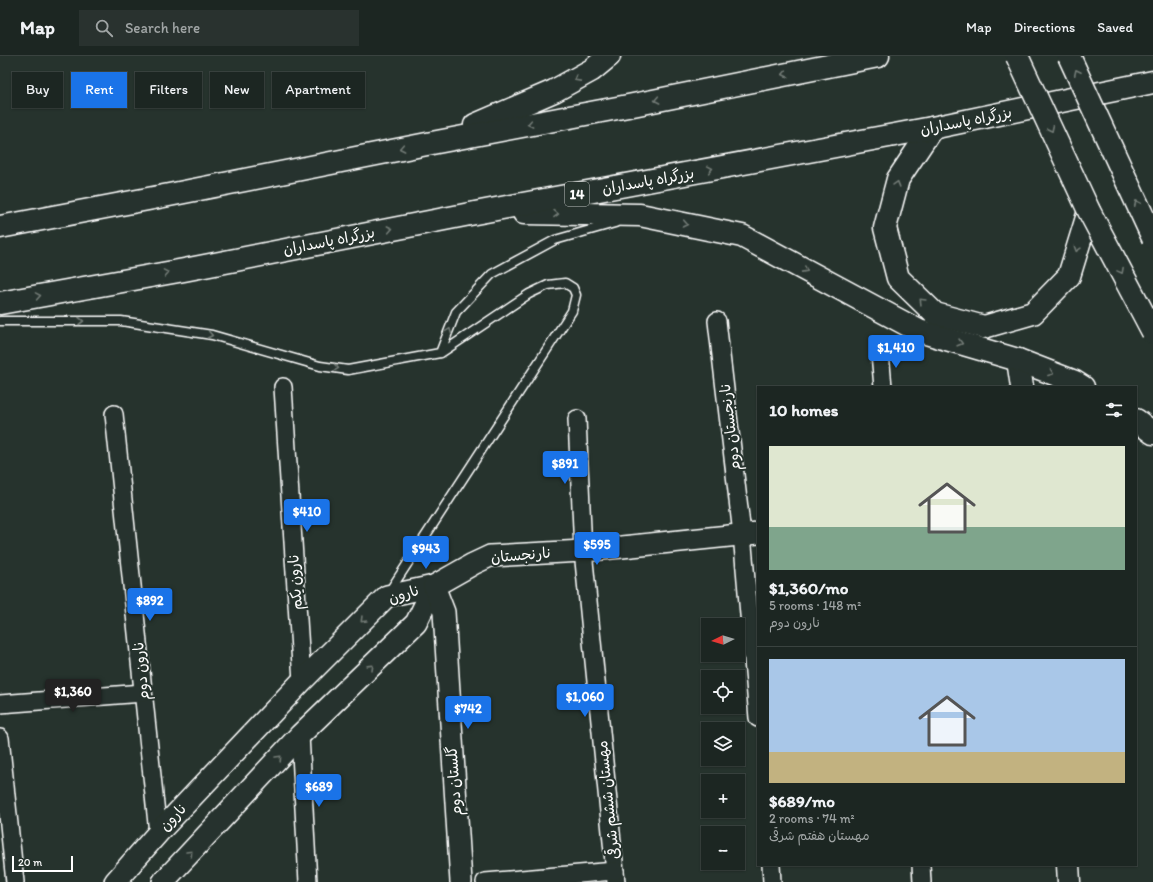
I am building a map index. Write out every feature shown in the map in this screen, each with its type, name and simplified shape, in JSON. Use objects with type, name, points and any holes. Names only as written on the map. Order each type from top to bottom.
[{"type":"main road","points":[[437,142],[554,92],[592,70],[609,56]]},
{"type":"main road","points":[[806,56],[830,65]]},
{"type":"main road","points":[[0,228],[878,56]]},
{"type":"main road","points":[[1017,56],[1089,211],[1153,332]]},
{"type":"main road","points":[[1069,56],[1153,238]]},
{"type":"main road","name":"بزرگراه پاسداران","points":[[0,303],[184,270],[475,213],[932,128],[1153,82]]},
{"type":"main road","points":[[932,128],[898,179],[885,228],[898,278],[935,314],[984,327],[1033,313],[1069,276],[1089,211]]},
{"type":"main road","points":[[475,213],[640,215],[742,236],[919,332],[1018,360],[1076,385]]},
{"type":"main road","points":[[1018,360],[1022,386]]},
{"type":"main road","points":[[1137,421],[1153,433]]},
{"type":"main road","points":[[1068,866],[1069,882]]},
{"type":"street","name":"نارنجستان دوم","points":[[717,321],[750,534],[757,695]]},
{"type":"street","points":[[880,353],[883,386]]},
{"type":"street","name":"نارون یکم","points":[[283,387],[302,681]]},
{"type":"street","name":"نارون دوم","points":[[114,414],[158,833]]},
{"type":"street","name":"مهستان ششم شرقی","points":[[576,419],[583,551],[615,876]]},
{"type":"street","name":"نارنجستان","points":[[434,586],[472,564],[490,556],[583,551],[750,534]]},
{"type":"street","name":"نارون","points":[[114,882],[158,833],[302,681],[387,596],[434,586]]},
{"type":"street","name":"نارون","points":[[163,882],[300,735],[416,623],[434,586]]},
{"type":"street","name":"گلستان دوم","points":[[434,586],[444,612],[461,882]]},
{"type":"street","points":[[0,704],[143,693]]},
{"type":"street","points":[[300,735],[308,882]]},
{"type":"street","points":[[0,738],[15,882]]},
{"type":"street","points":[[771,866],[772,882]]},
{"type":"street","points":[[920,866],[922,882]]},
{"type":"street","points":[[485,882],[615,876]]},
{"type":"lane","points":[[440,353],[456,312],[492,274],[555,240],[640,215]]},
{"type":"lane","points":[[0,321],[121,321],[212,335],[320,366],[348,370],[440,353],[529,294],[548,285],[565,284],[573,288],[576,295],[572,311],[387,596]]}]
